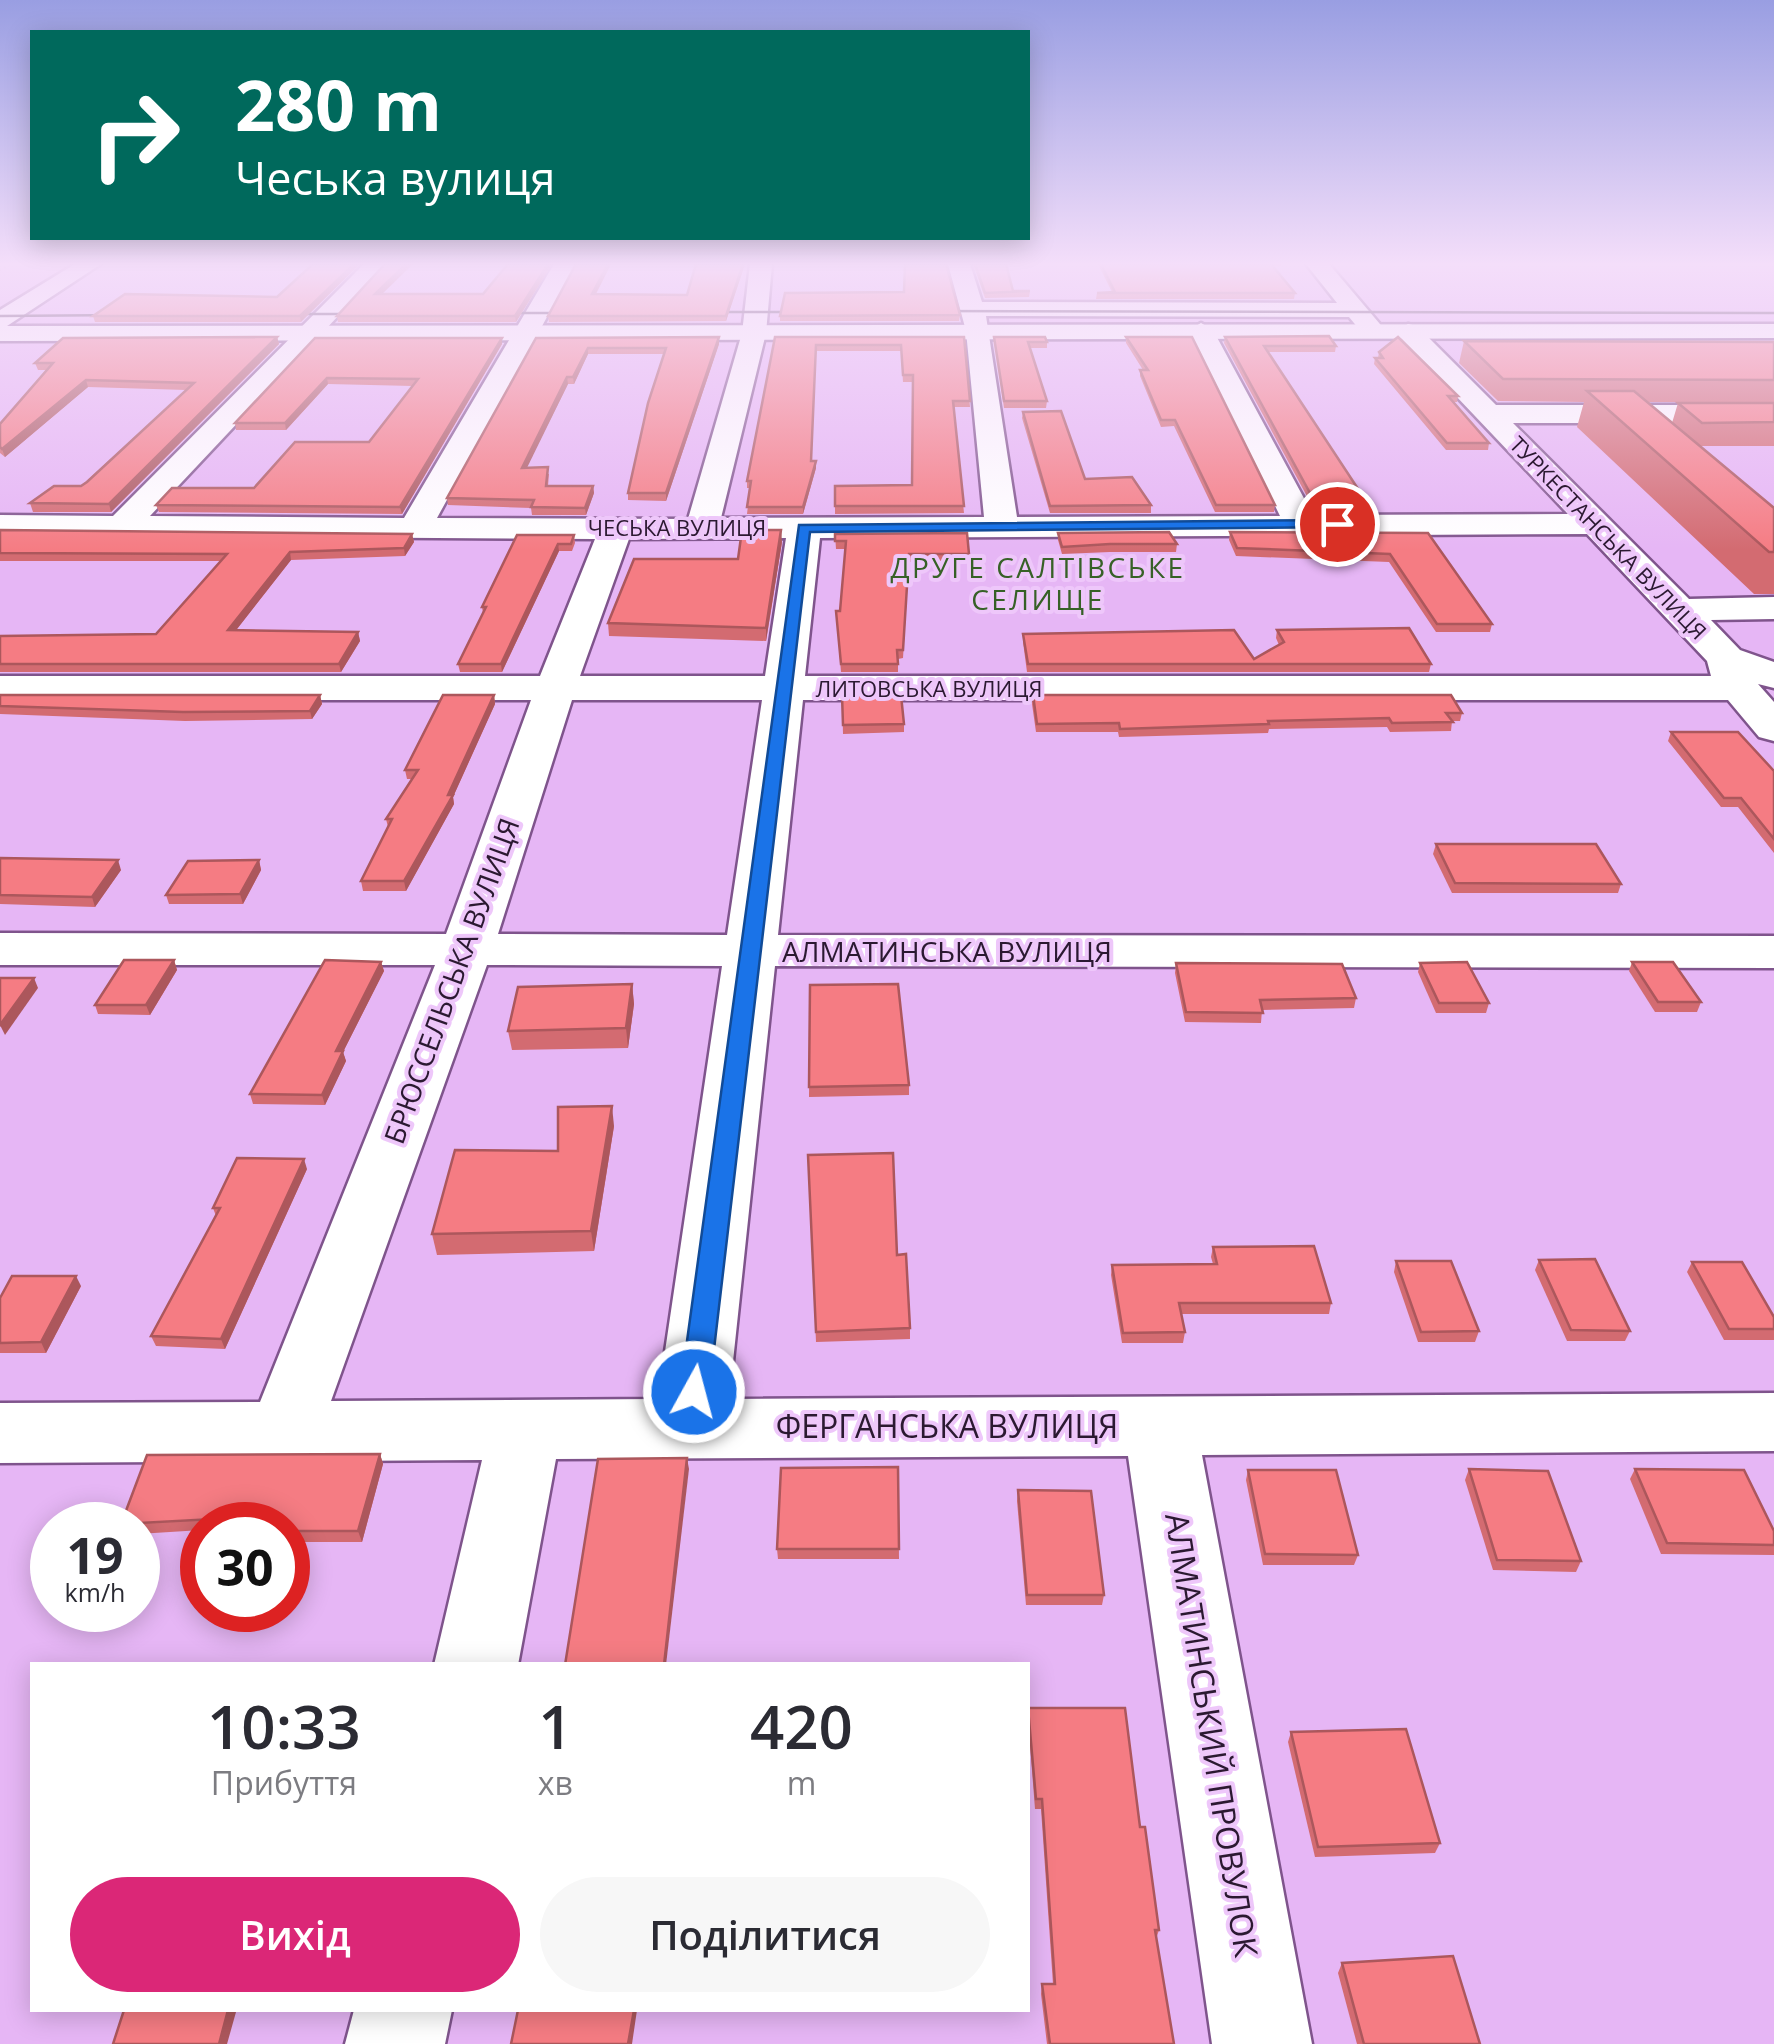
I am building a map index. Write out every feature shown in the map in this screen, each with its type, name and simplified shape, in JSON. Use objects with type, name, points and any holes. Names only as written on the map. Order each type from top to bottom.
[{"type":"street","points":[[122,526],[285,359]]},
{"type":"street","points":[[415,528],[513,359]]},
{"type":"street","points":[[702,528],[747,359]]},
{"type":"street","points":[[980,359],[1002,526]]},
{"type":"street","points":[[1215,359],[1301,524]]},
{"type":"street","name":"ТУРКЕСТАНСЬКА ВУЛИЦЯ","points":[[1435,359],[1677,610],[1746,674],[1774,728]]},
{"type":"street","points":[[1486,414],[1774,414]]},
{"type":"street","points":[[1632,414],[1675,450]]},
{"type":"street","name":"ЧЕСЬКА ВУЛИЦЯ","points":[[0,525],[804,528],[1594,524]]},
{"type":"street","name":"БРЮССЕЛЬСЬКА ВУЛИЦЯ","points":[[284,1432],[466,952],[556,687],[616,528]]},
{"type":"street","points":[[690,1428],[804,528]]},
{"type":"street","points":[[1677,610],[1774,608]]},
{"type":"street","name":"ЛИТОВСЬКА ВУЛИЦЯ","points":[[0,688],[785,689],[1746,674]]},
{"type":"street","name":"АЛМАТИНСЬКА ВУЛИЦЯ","points":[[0,948],[1774,952]]},
{"type":"street","name":"ФЕРГАНСЬКА ВУЛИЦЯ","points":[[0,1433],[1774,1422]]},
{"type":"street","name":"АЛМАТИНСЬКИЙ ПРОВУЛОК","points":[[1160,1426],[1262,2044]]},
{"type":"street","points":[[477,1662],[526,1429]]},
{"type":"street","points":[[396,2044],[402,2012]]},
{"type":"building","points":[[39,359],[254,359],[109,504],[30,503],[54,486],[81,486],[87,482],[194,383],[86,380],[2,449],[0,424],[53,363],[35,363]]},
{"type":"building","points":[[295,359],[489,359],[400,507],[156,505],[172,488],[254,488],[295,442],[369,442],[418,379],[327,378],[285,423],[235,423]]},
{"type":"building","points":[[524,359],[582,359],[573,377],[567,377],[522,468],[548,467],[546,486],[593,486],[585,508],[531,507],[534,500],[447,498]]},
{"type":"building","points":[[662,359],[711,359],[666,493],[628,493]]},
{"type":"building","points":[[771,359],[815,359],[811,461],[816,461],[803,507],[747,507],[751,481],[747,481]]},
{"type":"building","points":[[902,359],[966,359],[970,401],[953,401],[964,506],[835,506],[835,486],[912,485],[913,375],[903,375]]},
{"type":"building","points":[[997,359],[1034,359],[1047,401],[1004,401]]},
{"type":"building","points":[[1141,359],[1203,359],[1275,505],[1216,505],[1175,420],[1161,420],[1140,370],[1148,370]]},
{"type":"building","points":[[1237,359],[1273,359],[1368,504],[1316,504]]},
{"type":"building","points":[[1376,359],[1421,359],[1458,396],[1448,396],[1489,443],[1447,443]]},
{"type":"building","points":[[1483,359],[1774,359],[1774,380],[1503,379]]},
{"type":"building","points":[[1587,391],[1634,391],[1774,508],[1774,552],[1769,552]]},
{"type":"building","points":[[1678,403],[1774,403],[1774,422],[1702,423]]},
{"type":"building","points":[[1061,411],[1085,479],[1132,477],[1151,505],[1050,506],[1023,412]]},
{"type":"building","points":[[0,530],[412,534],[404,548],[290,552],[228,630],[358,632],[339,664],[0,664],[0,636],[156,634],[227,554],[0,553]]},
{"type":"building","points":[[742,530],[781,530],[766,628],[608,623],[634,559],[738,559]]},
{"type":"building","points":[[1169,532],[1177,544],[1062,547],[1058,533]]},
{"type":"building","points":[[1230,532],[1428,533],[1492,624],[1437,624],[1390,554],[1237,548]]},
{"type":"building","points":[[967,533],[969,554],[909,554],[903,650],[897,650],[898,664],[841,664],[836,611],[840,611],[846,541],[835,541],[835,534]]},
{"type":"building","points":[[517,535],[574,535],[571,544],[558,544],[501,664],[458,664],[486,607],[482,607]]},
{"type":"building","points":[[1409,628],[1431,664],[1028,664],[1023,634],[1234,630],[1254,659],[1284,642],[1277,630]]},
{"type":"building","points":[[0,695],[320,695],[310,711],[183,712],[0,706]]},
{"type":"building","points":[[443,695],[494,695],[448,795],[453,795],[404,881],[361,881],[392,819],[386,819],[418,770],[405,770]]},
{"type":"building","points":[[842,695],[901,695],[904,724],[843,725]]},
{"type":"building","points":[[1033,695],[1451,695],[1462,713],[1446,713],[1453,722],[1392,723],[1389,718],[1120,729],[1119,723],[1037,724]]},
{"type":"building","points":[[1671,732],[1738,732],[1774,771],[1774,839],[1741,798],[1724,798]]},
{"type":"building","points":[[1436,844],[1596,844],[1621,884],[1455,883]]},
{"type":"building","points":[[0,858],[118,860],[92,897],[0,895]]},
{"type":"building","points":[[259,860],[240,894],[166,895],[188,861]]},
{"type":"building","points":[[124,960],[174,960],[146,1005],[95,1005]]},
{"type":"building","points":[[325,960],[381,962],[336,1051],[343,1051],[322,1095],[250,1094]]},
{"type":"building","points":[[1467,962],[1489,1003],[1439,1003],[1420,963]]},
{"type":"building","points":[[1632,962],[1673,962],[1701,1002],[1658,1002]]},
{"type":"building","points":[[1176,963],[1342,964],[1356,998],[1260,1000],[1263,1013],[1186,1012]]},
{"type":"building","points":[[0,978],[34,978],[0,1025]]},
{"type":"building","points":[[632,984],[626,1028],[508,1031],[518,987]]},
{"type":"building","points":[[898,984],[909,1085],[809,1087],[810,985]]},
{"type":"building","points":[[612,1106],[591,1231],[432,1234],[455,1150],[558,1151],[558,1107]]},
{"type":"building","points":[[893,1153],[897,1255],[906,1254],[910,1328],[816,1332],[808,1155]]},
{"type":"building","points":[[237,1158],[304,1159],[221,1339],[151,1336],[220,1208],[213,1208]]},
{"type":"building","points":[[1314,1246],[1331,1303],[1179,1303],[1185,1332],[1123,1333],[1112,1265],[1217,1264],[1213,1247]]},
{"type":"building","points":[[1595,1259],[1630,1331],[1571,1330],[1539,1260]]},
{"type":"building","points":[[1396,1261],[1451,1261],[1479,1331],[1421,1332]]},
{"type":"building","points":[[1692,1262],[1742,1262],[1774,1317],[1774,1329],[1729,1329]]},
{"type":"building","points":[[12,1276],[76,1276],[41,1342],[0,1343],[0,1298]]},
{"type":"building","points":[[380,1454],[358,1531],[310,1531],[310,1502],[180,1502],[180,1521],[160,1522],[160,1502],[129,1502],[147,1455]]},
{"type":"building","points":[[687,1458],[664,1662],[565,1662],[598,1459]]},
{"type":"building","points":[[898,1467],[899,1549],[777,1549],[781,1468]]},
{"type":"building","points":[[1469,1469],[1548,1471],[1581,1561],[1497,1560]]},
{"type":"building","points":[[1635,1469],[1744,1470],[1774,1531],[1774,1545],[1667,1543]]},
{"type":"building","points":[[1248,1470],[1336,1470],[1358,1555],[1265,1554]]},
{"type":"building","points":[[1018,1490],[1091,1491],[1104,1595],[1027,1595]]},
{"type":"building","points":[[1030,1708],[1125,1708],[1174,2044],[1050,2044],[1042,1984],[1055,1984],[1042,1799],[1036,1799]]},
{"type":"building","points":[[1406,1729],[1440,1843],[1318,1847],[1291,1732]]},
{"type":"building","points":[[1453,1956],[1480,2044],[1364,2044],[1342,1963]]},
{"type":"building","points":[[123,2012],[227,2012],[219,2044],[113,2044]]},
{"type":"building","points":[[518,2012],[634,2012],[628,2044],[511,2044]]},
{"type":"district","name":"ДРУГЕ САЛТІВСЬКЕ СЕЛИЩЕ","points":[[1038,584]]},
{"type":"route","points":[[694,1392],[804,528],[1337,524]]}]
